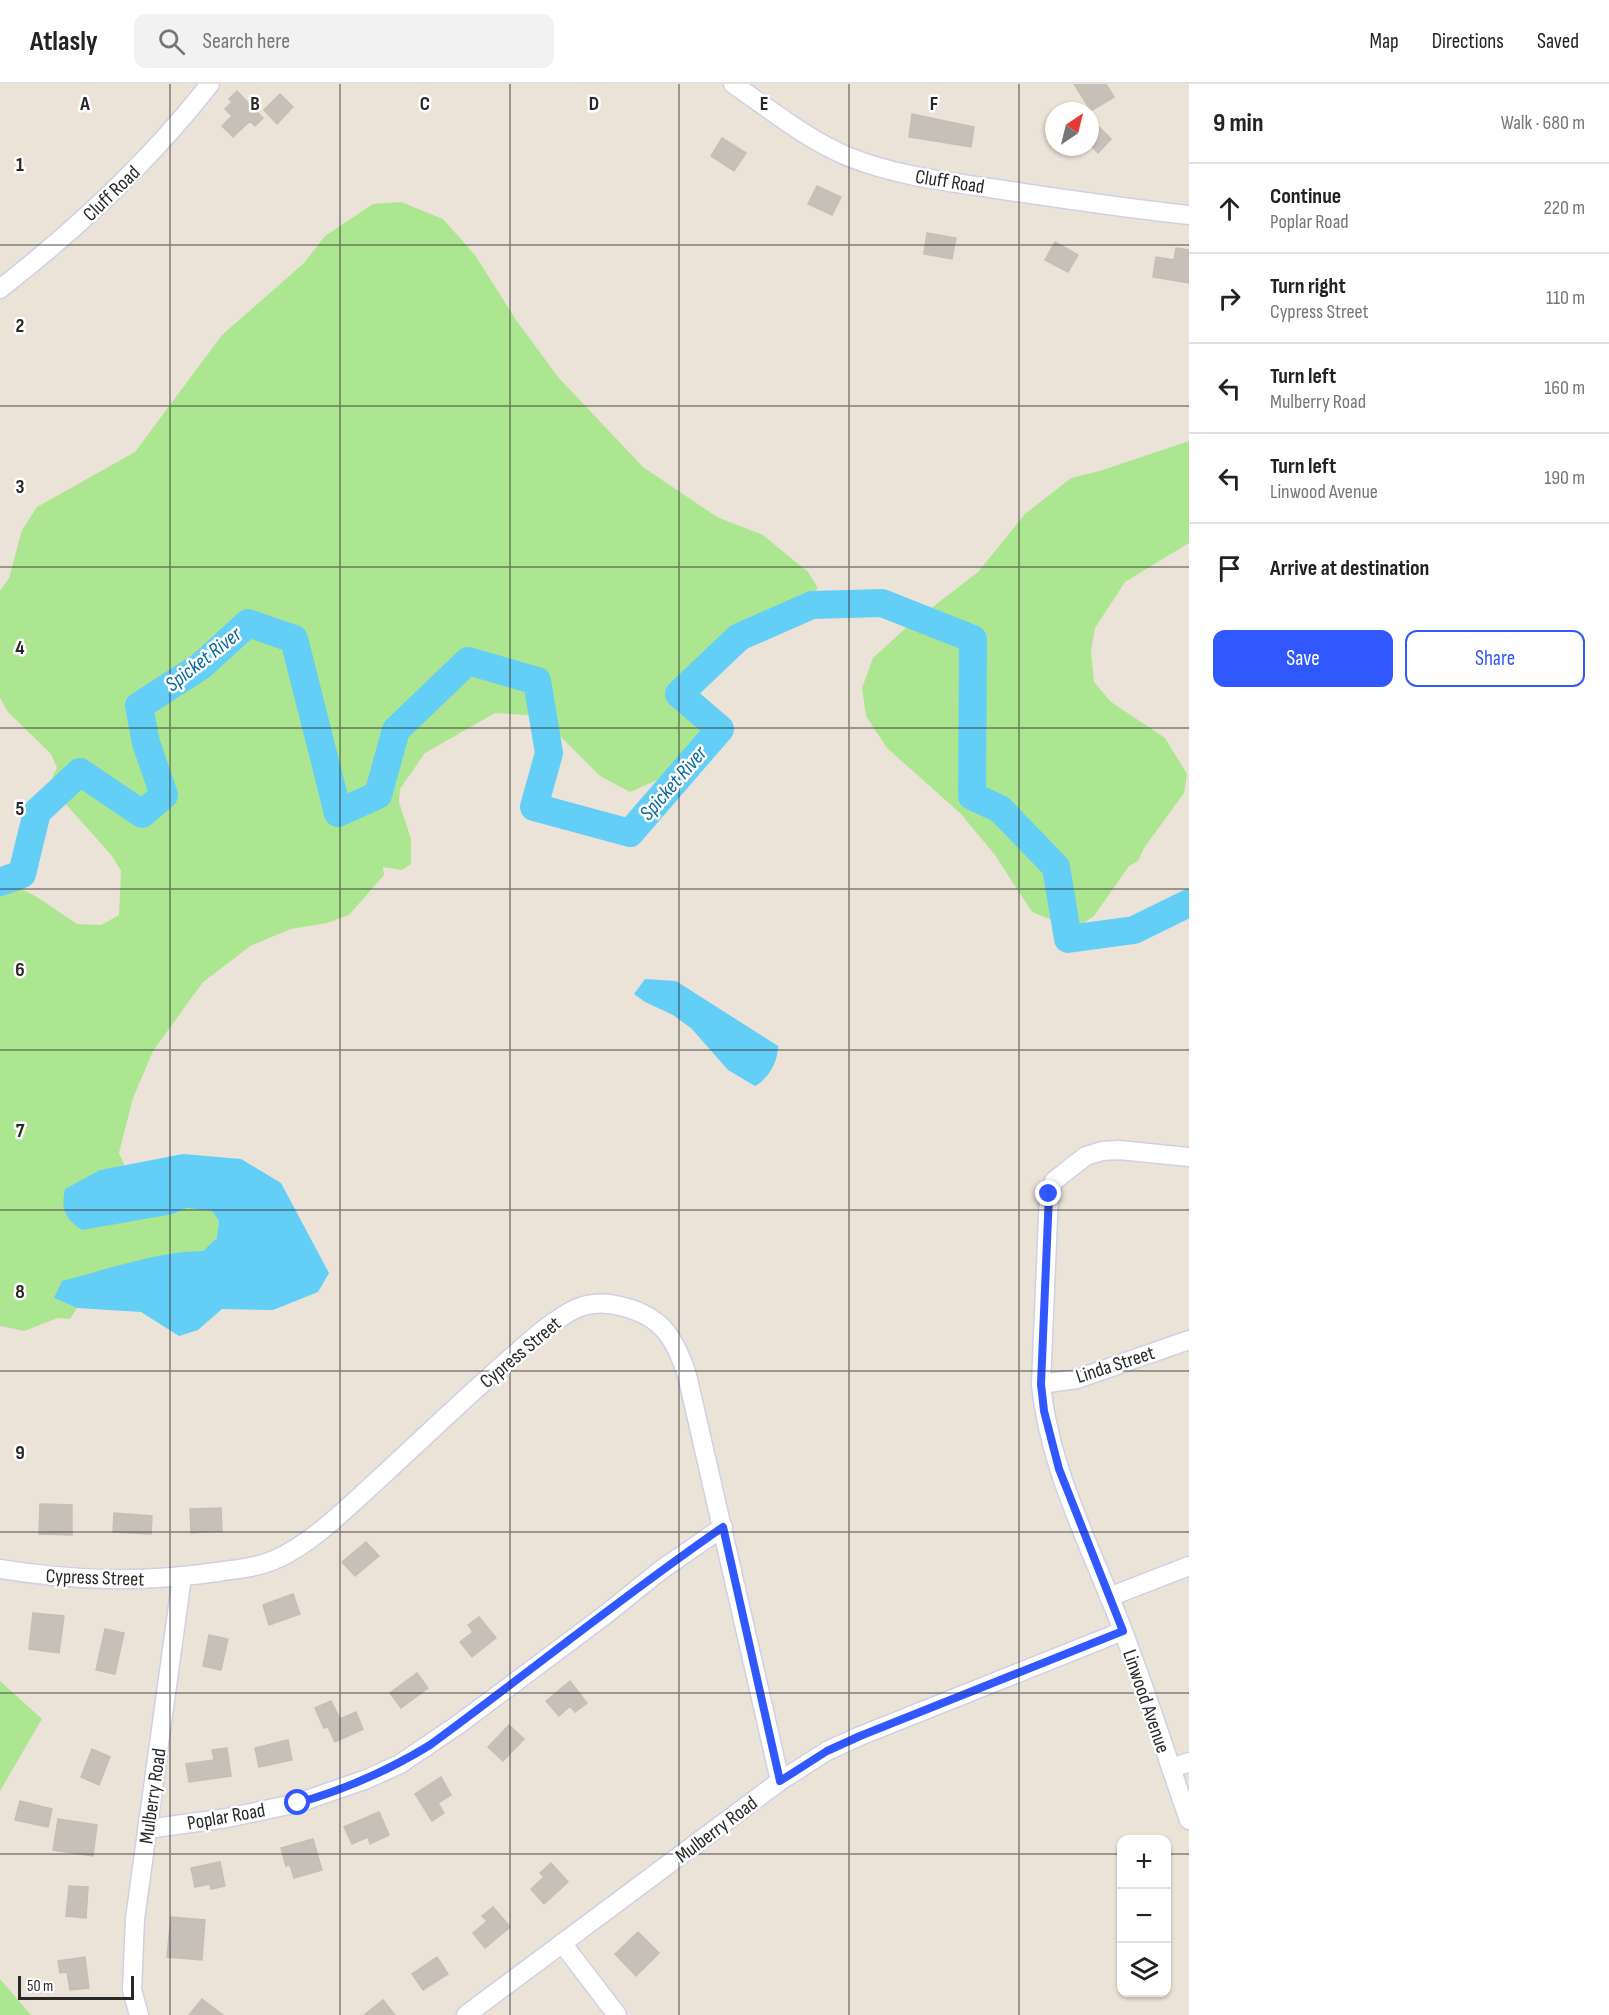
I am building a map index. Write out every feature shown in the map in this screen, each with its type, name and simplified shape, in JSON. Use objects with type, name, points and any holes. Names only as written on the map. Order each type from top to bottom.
[{"type":"street","name":"Cluff Road","points":[[0,289],[50,250],[104,202],[154,151],[210,84]]},
{"type":"street","name":"Cluff Road","points":[[733,84],[819,142],[846,156],[874,166],[912,176],[1074,201],[1189,215]]},
{"type":"street","name":"Linwood Avenue","points":[[1189,1157],[1119,1150],[1102,1151],[1086,1156],[1054,1181],[1049,1194],[1041,1384],[1044,1411],[1059,1469],[1123,1631],[1189,1820]]},
{"type":"street","name":"Cypress Street","points":[[0,1569],[67,1578],[103,1580],[182,1577],[254,1566],[275,1560],[336,1518],[518,1351],[569,1312],[596,1304],[611,1304],[638,1311],[662,1326],[672,1339],[691,1388],[780,1781]]},
{"type":"street","name":"Linda Street","points":[[1041,1384],[1077,1378],[1189,1340]]},
{"type":"street","name":"Poplar Road","points":[[147,1829],[227,1818],[298,1803],[367,1779],[400,1764],[430,1745],[605,1615],[661,1570],[723,1527]]},
{"type":"street","points":[[1109,1597],[1189,1566]]},
{"type":"street","name":"Mulberry Road","points":[[139,2015],[132,1990],[135,1919],[182,1577]]},
{"type":"street","name":"Mulberry Road","points":[[466,2015],[780,1781],[827,1751],[1123,1631]]},
{"type":"street","points":[[1171,1769],[1189,1762]]},
{"type":"street","points":[[562,1943],[617,2015]]},
{"type":"green space","points":[[401,202],[443,219],[475,255],[516,320],[558,377],[643,467],[717,517],[763,535],[808,572],[818,588],[806,601],[754,615],[732,626],[701,669],[699,686],[714,742],[703,760],[630,792],[600,776],[540,716],[495,713],[425,753],[400,789],[399,802],[411,839],[411,864],[402,870],[383,867],[384,875],[349,915],[327,923],[291,929],[252,945],[203,982],[153,1051],[133,1098],[119,1153],[125,1166],[100,1170],[173,1214],[187,1208],[212,1211],[219,1221],[218,1238],[203,1251],[183,1252],[145,1261],[108,1274],[54,1298],[77,1308],[70,1319],[58,1318],[24,1331],[0,1326],[0,880],[34,895],[77,924],[101,925],[119,915],[121,871],[112,856],[63,801],[52,778],[57,768],[51,754],[8,712],[0,698],[0,591],[9,578],[22,530],[37,507],[135,452],[222,335],[304,263],[325,236],[373,204]]},
{"type":"green space","points":[[1189,441],[1189,543],[1125,582],[1095,628],[1091,651],[1094,682],[1111,702],[1165,738],[1187,774],[1184,793],[1144,848],[1138,861],[1129,866],[1094,916],[1075,929],[1032,912],[995,855],[961,814],[887,748],[866,716],[862,688],[873,658],[908,626],[978,572],[1025,514],[1071,478],[1103,470]]},
{"type":"green space","points":[[0,1681],[42,1719],[0,1791]]},
{"type":"green space","points":[[0,1979],[31,2015],[0,2015]]},
{"type":"water","points":[[645,979],[676,981],[778,1046],[774,1064],[768,1074],[755,1086],[728,1070],[691,1028],[673,1015],[645,1002],[634,994]]},
{"type":"water","points":[[183,1154],[241,1159],[281,1183],[329,1273],[318,1292],[273,1310],[222,1309],[198,1330],[179,1336],[141,1312],[77,1308],[54,1298],[62,1281],[169,1254],[203,1251],[217,1238],[219,1221],[212,1211],[187,1208],[173,1214],[82,1230],[71,1221],[65,1212],[63,1202],[65,1189],[100,1170]]},
{"type":"building","points":[[1074,84],[1106,84],[1114,97],[1099,106],[1099,102],[1085,102]]},
{"type":"building","points":[[237,91],[263,118],[255,126],[250,121],[233,137],[222,126],[232,116],[225,109],[232,102],[229,99]]},
{"type":"building","points":[[280,94],[293,107],[277,124],[264,110]]},
{"type":"building","points":[[912,114],[974,127],[971,147],[909,137]]},
{"type":"building","points":[[1099,127],[1111,139],[1099,152]]},
{"type":"building","points":[[722,138],[746,153],[734,171],[711,156]]},
{"type":"building","points":[[817,186],[841,197],[832,215],[808,204]]},
{"type":"building","points":[[927,233],[956,238],[952,259],[924,254]]},
{"type":"building","points":[[1055,242],[1078,255],[1068,272],[1045,260]]},
{"type":"building","points":[[1176,248],[1189,250],[1189,283],[1153,277],[1156,257],[1174,260]]},
{"type":"building","points":[[40,1504],[72,1505],[72,1535],[39,1534]]},
{"type":"building","points":[[221,1508],[222,1531],[191,1533],[190,1509]]},
{"type":"building","points":[[114,1513],[152,1516],[151,1534],[113,1532]]},
{"type":"building","points":[[366,1542],[379,1556],[355,1576],[342,1562]]},
{"type":"building","points":[[293,1594],[300,1614],[269,1625],[263,1605]]},
{"type":"building","points":[[33,1613],[64,1616],[59,1653],[29,1649]]},
{"type":"building","points":[[479,1617],[496,1638],[472,1657],[460,1642],[473,1632],[468,1625]]},
{"type":"building","points":[[105,1629],[124,1633],[115,1674],[96,1670]]},
{"type":"building","points":[[209,1635],[228,1639],[221,1670],[203,1666]]},
{"type":"building","points":[[417,1673],[428,1688],[401,1708],[390,1693]]},
{"type":"building","points":[[570,1681],[587,1703],[575,1712],[570,1706],[559,1716],[546,1701]]},
{"type":"building","points":[[331,1701],[340,1719],[356,1712],[363,1729],[335,1742],[328,1727],[324,1728],[315,1708]]},
{"type":"building","points":[[509,1725],[524,1739],[503,1761],[488,1747]]},
{"type":"building","points":[[288,1740],[292,1760],[259,1767],[255,1748]]},
{"type":"building","points":[[227,1748],[231,1776],[189,1782],[186,1764],[214,1760],[212,1750]]},
{"type":"building","points":[[92,1749],[110,1757],[99,1785],[81,1777]]},
{"type":"building","points":[[441,1777],[451,1795],[438,1803],[444,1813],[432,1821],[415,1794]]},
{"type":"building","points":[[20,1801],[52,1809],[48,1827],[15,1820]]},
{"type":"building","points":[[379,1812],[389,1835],[370,1844],[368,1837],[352,1844],[344,1827]]},
{"type":"building","points":[[58,1819],[97,1825],[93,1856],[53,1850]]},
{"type":"building","points":[[313,1839],[322,1870],[294,1878],[290,1865],[286,1866],[281,1848]]},
{"type":"building","points":[[220,1862],[225,1886],[211,1889],[210,1884],[195,1887],[191,1868]]},
{"type":"building","points":[[551,1863],[568,1882],[544,1904],[531,1889],[544,1877],[540,1873]]},
{"type":"building","points":[[69,1886],[88,1887],[86,1918],[66,1916]]},
{"type":"building","points":[[493,1907],[510,1927],[485,1948],[473,1933],[487,1921],[482,1916]]},
{"type":"building","points":[[171,1917],[205,1920],[202,1960],[167,1957]]},
{"type":"building","points":[[638,1932],[659,1953],[636,1976],[615,1954]]},
{"type":"building","points":[[85,1957],[89,1988],[70,1990],[67,1972],[60,1973],[58,1961]]},
{"type":"building","points":[[437,1957],[448,1974],[423,1990],[412,1974]]},
{"type":"building","points":[[202,1999],[223,2015],[189,2015]]},
{"type":"building","points":[[383,2000],[395,2015],[364,2015]]},
{"type":"waterway","name":"Spicket River","points":[[0,882],[22,874],[37,812],[80,772],[142,814],[164,795],[146,743],[139,706],[201,666],[248,623],[294,639],[338,813],[378,795],[396,730],[468,661],[537,681],[549,753],[534,807],[630,833],[720,729],[679,694],[739,637],[812,605],[882,603],[973,639],[972,796],[1000,809],[1056,867],[1068,939],[1134,930],[1189,903]]},
{"type":"route","points":[[298,1803],[367,1779],[400,1764],[430,1745],[605,1615],[661,1570],[723,1527],[780,1781],[827,1751],[860,1736],[1123,1631],[1059,1469],[1044,1411],[1041,1384],[1049,1194]]}]
